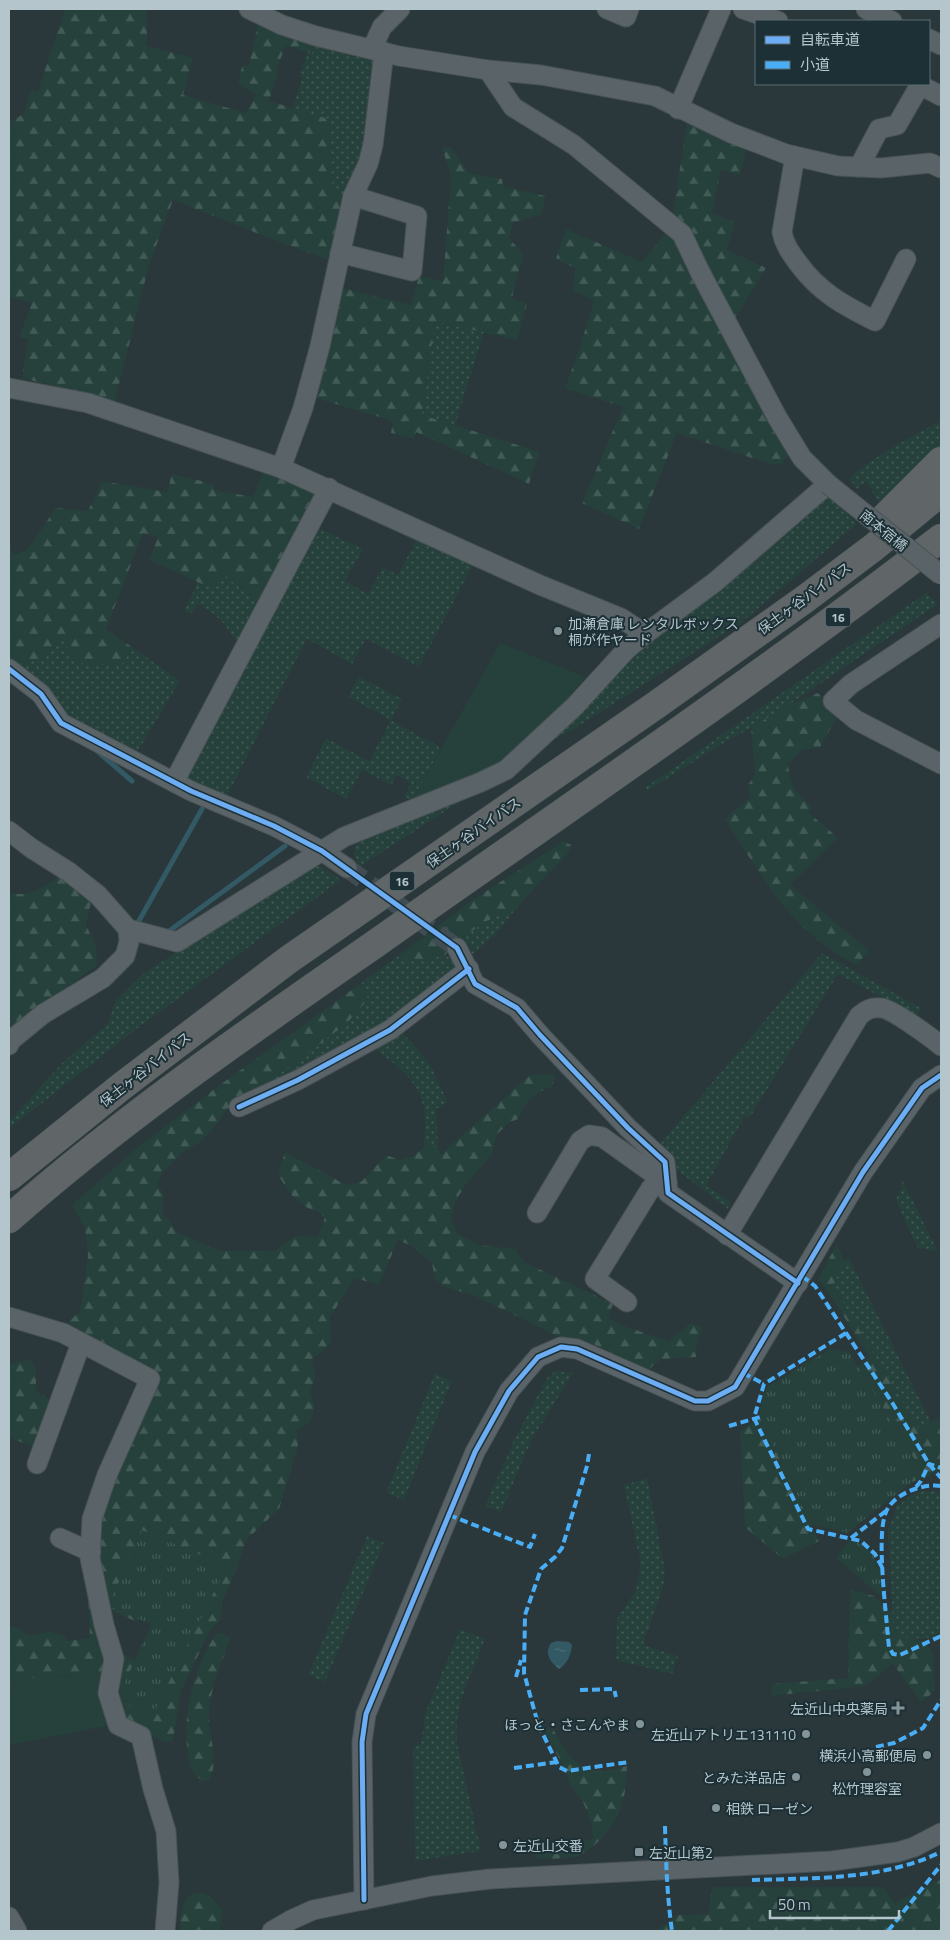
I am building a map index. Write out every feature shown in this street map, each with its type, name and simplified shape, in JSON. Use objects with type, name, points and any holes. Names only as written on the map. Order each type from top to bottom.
[{"type":"highway","points":[[805,599],[941,461]]},
{"type":"highway","name":"保土ヶ谷バイパス","points":[[9,1176],[122,1086],[288,960],[805,599],[874,547],[941,492]]},
{"type":"highway","name":"16","points":[[9,1219],[149,1106],[322,981],[846,612],[941,538]]},
{"type":"highway","points":[[732,693],[811,651],[866,616],[941,564]]},
{"type":"street","points":[[249,9],[282,24],[316,36],[399,56],[488,70],[541,75],[655,96],[678,109],[731,133],[795,156],[838,166],[880,168],[930,163],[941,168]]},
{"type":"street","points":[[281,468],[303,408],[320,346],[353,196],[368,164],[373,145],[378,51],[382,27],[400,9]]},
{"type":"street","points":[[607,9],[626,17],[629,9]]},
{"type":"street","points":[[678,109],[720,9]]},
{"type":"street","points":[[743,9],[775,20]]},
{"type":"street","points":[[866,9],[890,20]]},
{"type":"street","name":"南本宿橋","points":[[488,70],[513,107],[574,145],[682,234],[700,272],[777,417],[802,458],[828,484],[941,575]]},
{"type":"street","points":[[859,167],[879,129],[897,125],[918,85]]},
{"type":"street","points":[[921,85],[941,96]]},
{"type":"street","points":[[795,156],[782,232],[784,244],[810,280],[838,302],[875,321],[906,260]]},
{"type":"street","points":[[340,253],[412,271],[417,216],[353,196]]},
{"type":"street","points":[[9,388],[88,404],[281,468],[329,488],[540,585],[621,618],[645,634]]},
{"type":"street","points":[[9,831],[84,883],[98,895],[128,930],[177,942],[344,837],[481,782],[506,770],[575,706],[626,650],[715,582],[828,484]]},
{"type":"street","points":[[174,782],[329,488]]},
{"type":"street","points":[[941,624],[851,684],[833,701],[856,720],[941,764]]},
{"type":"street","points":[[9,669],[41,694],[61,723],[174,782],[274,826],[322,851],[347,868]]},
{"type":"street","points":[[9,1044],[10,1041],[43,1014],[103,978],[125,956],[129,942],[128,930]]},
{"type":"street","points":[[458,948],[475,984],[517,1008],[628,1128],[665,1162],[668,1193],[798,1283]]},
{"type":"street","points":[[239,1107],[298,1080],[390,1030],[469,969]]},
{"type":"street","points":[[727,1234],[859,1016],[868,1009],[882,1007],[929,1035],[941,1046]]},
{"type":"street","points":[[364,1900],[362,1742],[366,1714],[475,1452],[509,1391],[538,1356],[561,1347],[577,1349],[695,1401],[708,1401],[735,1387],[874,1158],[922,1088],[941,1075]]},
{"type":"street","points":[[537,1212],[580,1141],[589,1135],[602,1137],[651,1172],[660,1172],[667,1176]]},
{"type":"street","points":[[627,1302],[595,1279],[651,1188],[667,1176]]},
{"type":"street","points":[[9,1317],[63,1333],[150,1379],[107,1475],[92,1519],[90,1558],[104,1625],[114,1659],[108,1693],[118,1725],[141,1736],[153,1789],[166,1831],[169,1882],[165,1931]]},
{"type":"street","points":[[37,1464],[81,1343]]},
{"type":"street","points":[[60,1538],[91,1552]]},
{"type":"street","points":[[272,1931],[313,1910],[432,1886],[490,1879],[844,1860],[898,1852],[941,1834]]},
{"type":"street","points":[[9,1917],[17,1931]]},
{"type":"green space","points":[[65,9],[147,9],[147,46],[193,58],[183,95],[246,113],[256,94],[238,84],[242,66],[249,66],[259,20],[315,38],[312,54],[286,45],[277,68],[279,70],[269,101],[328,119],[333,185],[344,197],[329,260],[173,200],[149,265],[115,401],[22,378],[28,339],[19,337],[32,303],[9,297],[9,122],[24,114],[31,90],[38,91]]},
{"type":"green space","points":[[314,45],[371,55],[378,62],[366,156],[344,197],[333,185],[328,119],[292,109],[302,78],[299,76],[308,52],[312,54]]},
{"type":"green space","points":[[688,116],[748,143],[740,175],[721,170],[712,213],[735,222],[727,250],[766,268],[733,322],[795,448],[782,463],[773,465],[677,433],[639,529],[582,503],[623,407],[565,388],[594,300],[573,291],[575,268],[556,259],[566,229],[642,262],[675,222],[673,213]]},
{"type":"green space","points":[[442,147],[451,147],[469,173],[502,179],[503,186],[545,196],[542,214],[513,223],[509,238],[523,254],[512,298],[527,304],[517,340],[435,321],[422,415],[540,452],[529,484],[416,432],[414,439],[391,433],[393,421],[312,397],[338,287],[411,305],[419,276],[443,281],[451,177]]},
{"type":"green space","points":[[435,321],[484,332],[455,426],[422,415]]},
{"type":"green space","points":[[941,421],[941,448],[882,507],[866,481],[857,489],[849,478],[882,454]]},
{"type":"green space","points":[[263,472],[321,494],[262,602],[222,575],[213,589],[149,560],[158,538],[143,533],[106,629],[132,647],[123,663],[92,665],[73,660],[64,640],[36,659],[15,668],[9,665],[9,545],[14,555],[27,550],[56,508],[88,511],[102,481],[167,492],[172,474],[214,484],[214,490],[253,497]]},
{"type":"green space","points":[[826,498],[832,498],[857,524],[742,622],[572,730],[540,746],[627,658]]},
{"type":"green space","points":[[314,526],[363,549],[345,581],[368,594],[383,567],[398,575],[419,535],[476,559],[419,667],[366,639],[352,664],[307,639],[226,798],[181,776]]},
{"type":"green space","points":[[222,575],[262,602],[239,642],[218,618],[198,604],[191,614],[184,611],[198,582],[213,589]]},
{"type":"green space","points":[[926,593],[938,604],[771,717],[720,745],[647,791],[646,787]]},
{"type":"green space","points":[[64,640],[73,660],[92,665],[123,663],[132,647],[180,681],[135,756],[70,718],[15,668],[36,659]]},
{"type":"green space","points":[[500,643],[586,677],[557,711],[507,761],[412,801]]},
{"type":"green space","points":[[359,677],[402,699],[391,720],[348,697]]},
{"type":"green space","points":[[818,693],[838,715],[820,747],[802,750],[788,764],[790,779],[794,789],[812,807],[808,812],[838,838],[790,885],[870,951],[856,965],[827,947],[796,920],[758,871],[725,819],[750,797],[748,785],[755,774],[751,728],[789,705]]},
{"type":"green space","points":[[391,720],[441,748],[412,801],[404,796],[411,783],[397,775],[391,785],[362,770],[346,799],[306,777],[326,738],[369,761]]},
{"type":"green space","points":[[473,793],[358,868],[354,851],[356,844],[363,837]]},
{"type":"green space","points":[[564,841],[571,845],[569,852],[518,906],[487,921],[461,938],[445,955],[417,961],[398,956],[474,899]]},
{"type":"green space","points":[[317,864],[341,880],[139,1027],[9,1129],[9,1121],[61,1064],[107,1024],[116,1001],[144,972],[167,959],[230,915]]},
{"type":"green space","points":[[62,875],[92,897],[86,925],[96,946],[97,965],[9,1033],[9,893],[24,894],[31,892]]},
{"type":"green space","points":[[518,906],[496,934],[472,955],[469,945],[461,938],[487,921]]},
{"type":"green space","points":[[822,953],[921,1008],[917,1016],[838,974],[750,1117],[745,1116],[706,1186],[731,1202],[728,1209],[678,1171],[673,1160],[660,1144]]},
{"type":"green space","points":[[445,955],[451,959],[456,970],[380,1028],[257,1091],[368,999],[360,984],[398,956],[417,961]]},
{"type":"green space","points":[[360,984],[368,999],[346,1024],[257,1091],[228,1108],[202,1141],[184,1151],[162,1173],[157,1185],[164,1194],[163,1213],[179,1233],[221,1251],[275,1251],[294,1236],[318,1237],[325,1217],[298,1202],[278,1174],[285,1152],[348,1186],[362,1181],[386,1155],[400,1160],[413,1156],[424,1147],[438,1146],[440,1155],[531,1074],[555,1075],[552,1087],[540,1091],[531,1098],[523,1108],[518,1119],[510,1122],[497,1134],[492,1154],[464,1187],[454,1204],[451,1220],[458,1234],[479,1245],[515,1249],[524,1262],[613,1304],[608,1318],[627,1327],[668,1341],[691,1323],[703,1328],[697,1340],[696,1357],[661,1359],[648,1370],[591,1343],[557,1336],[477,1297],[443,1286],[435,1279],[432,1263],[412,1246],[398,1240],[379,1285],[355,1278],[330,1317],[331,1344],[312,1359],[316,1376],[310,1392],[315,1407],[310,1422],[297,1430],[298,1447],[279,1509],[246,1540],[238,1566],[223,1600],[221,1619],[209,1632],[181,1691],[173,1741],[165,1742],[123,1722],[113,1694],[119,1652],[135,1661],[117,1700],[226,1566],[108,1605],[142,1620],[137,1622],[104,1607],[93,1556],[96,1517],[154,1379],[65,1328],[70,1320],[80,1312],[88,1256],[85,1229],[72,1205],[137,1148],[213,1090]]},
{"type":"green space","points":[[403,1033],[428,1061],[448,1102],[436,1109],[438,1146],[424,1147],[424,1110],[420,1096],[411,1080],[376,1050]]},
{"type":"green space","points":[[903,1181],[938,1252],[917,1247],[896,1200]]},
{"type":"green space","points":[[837,1244],[844,1261],[833,1286],[918,1428],[941,1417],[941,1471],[912,1482],[915,1460],[858,1366],[869,1357],[835,1302],[818,1279]]},
{"type":"green space","points":[[849,1258],[931,1422],[918,1428],[833,1286],[844,1261]]},
{"type":"green space","points":[[830,1349],[849,1352],[915,1460],[912,1482],[847,1533],[811,1524],[759,1415],[766,1388]]},
{"type":"green space","points":[[30,1359],[36,1369],[36,1390],[55,1404],[35,1447],[9,1438],[9,1364]]},
{"type":"green space","points":[[555,1371],[573,1373],[531,1441],[501,1512],[485,1506],[515,1438],[547,1378]]},
{"type":"green space","points":[[435,1373],[452,1381],[404,1500],[386,1493]]},
{"type":"green space","points":[[760,1418],[819,1541],[783,1559],[745,1527],[740,1431]]},
{"type":"green space","points":[[647,1478],[665,1570],[664,1584],[643,1645],[678,1656],[672,1674],[616,1660],[617,1619],[635,1592],[639,1578],[640,1561],[624,1485]]},
{"type":"green space","points":[[936,1491],[941,1495],[941,1631],[927,1638],[899,1636],[893,1623],[888,1530],[897,1506],[916,1492]]},
{"type":"green space","points":[[142,1530],[227,1566],[152,1716],[117,1700],[151,1624],[108,1606]]},
{"type":"green space","points":[[367,1536],[384,1543],[325,1682],[308,1675]]},
{"type":"green space","points":[[850,1540],[867,1549],[877,1562],[883,1598],[836,1558]]},
{"type":"green space","points":[[850,1589],[874,1596],[893,1614],[893,1623],[899,1636],[917,1639],[933,1651],[935,1691],[921,1702],[893,1664],[865,1686],[771,1696],[772,1684],[848,1678]]},
{"type":"green space","points":[[88,1593],[105,1659],[106,1675],[76,1677],[63,1675],[18,1684],[9,1693],[9,1627],[16,1627],[29,1636],[49,1632],[63,1635],[68,1641],[90,1638]]},
{"type":"green space","points":[[460,1629],[485,1639],[462,1697],[457,1721],[457,1743],[481,1851],[415,1861],[413,1746],[421,1745],[425,1714]]},
{"type":"green space","points":[[217,1633],[231,1637],[217,1674],[210,1702],[209,1720],[214,1765],[209,1781],[202,1781],[193,1772],[189,1759],[186,1728],[191,1694],[196,1677],[209,1646]]},
{"type":"green space","points":[[41,1675],[76,1677],[106,1675],[112,1725],[9,1745],[9,1693],[18,1684]]},
{"type":"green space","points":[[544,1729],[553,1729],[570,1756],[581,1766],[596,1771],[603,1771],[627,1766],[623,1800],[615,1820],[600,1840],[580,1855],[559,1859],[537,1859],[535,1852],[593,1839],[591,1821],[583,1802],[571,1786]]},
{"type":"green space","points":[[941,1880],[941,1931],[655,1931],[679,1915],[708,1915],[712,1887],[883,1887],[895,1903]]},
{"type":"green space","points":[[196,1892],[211,1898],[223,1910],[220,1931],[181,1931],[180,1919],[182,1909],[188,1897]]},
{"type":"water","points":[[557,1641],[569,1642],[572,1645],[568,1659],[559,1669],[548,1654],[551,1643]]},
{"type":"waterway","points":[[97,751],[132,781]]},
{"type":"waterway","points":[[136,926],[202,809]]},
{"type":"waterway","points":[[165,934],[285,846]]},
{"type":"tunnel","points":[[347,868],[457,948]]},
{"type":"marked path","points":[[802,1276],[815,1286],[893,1404],[929,1464],[941,1478]]},
{"type":"marked path","points":[[846,1333],[764,1384],[754,1418],[808,1529],[861,1541],[875,1554],[884,1571]]},
{"type":"marked path","points":[[743,1373],[764,1384]]},
{"type":"marked path","points":[[729,1426],[760,1417]]},
{"type":"marked path","points":[[589,1454],[562,1548],[541,1569],[525,1615],[524,1673],[538,1724],[559,1767],[567,1771],[629,1762]]},
{"type":"marked path","points":[[916,1487],[929,1464],[941,1468]]},
{"type":"marked path","points":[[941,1486],[918,1488],[909,1491],[895,1500],[886,1512],[882,1537],[889,1647],[893,1654],[900,1655],[941,1636]]},
{"type":"marked path","points":[[851,1538],[886,1511]]},
{"type":"marked path","points":[[449,1515],[530,1547],[535,1534]]},
{"type":"marked path","points":[[516,1677],[521,1660]]},
{"type":"marked path","points":[[580,1690],[614,1689],[616,1697]]},
{"type":"marked path","points":[[876,1747],[894,1743],[923,1728],[941,1700]]},
{"type":"marked path","points":[[514,1768],[557,1762]]},
{"type":"marked path","points":[[665,1826],[666,1866],[672,1931]]},
{"type":"marked path","points":[[752,1880],[825,1878],[872,1873],[896,1868],[941,1852]]},
{"type":"marked path","points":[[888,1931],[941,1865]]},
{"type":"cycle path","points":[[9,669],[41,694],[61,723],[191,791],[274,826],[322,851],[457,948],[475,984],[517,1008],[628,1128],[665,1162],[668,1193],[798,1283]]},
{"type":"cycle path","points":[[239,1107],[298,1080],[390,1030],[469,969]]},
{"type":"cycle path","points":[[364,1900],[362,1742],[366,1714],[475,1452],[509,1391],[538,1357],[561,1347],[577,1349],[695,1401],[708,1401],[735,1387],[863,1172],[922,1088],[941,1075]]},
{"type":"place","name":"加瀬倉庫 レンタルボックス 桐が作ヤード","points":[[558,631]]},
{"type":"place","name":"左近山中央薬局","points":[[898,1708]]},
{"type":"place","name":"ほっと・さこんやま","points":[[640,1724]]},
{"type":"place","name":"左近山アトリエ131110","points":[[806,1734]]},
{"type":"place","name":"横浜小高郵便局","points":[[927,1755]]},
{"type":"place","name":"松竹理容室","points":[[867,1772]]},
{"type":"place","name":"とみた洋品店","points":[[796,1777]]},
{"type":"place","name":"相鉄 ローゼン","points":[[716,1808]]},
{"type":"place","name":"左近山交番","points":[[503,1845]]},
{"type":"place","name":"左近山第2","points":[[639,1852]]}]
